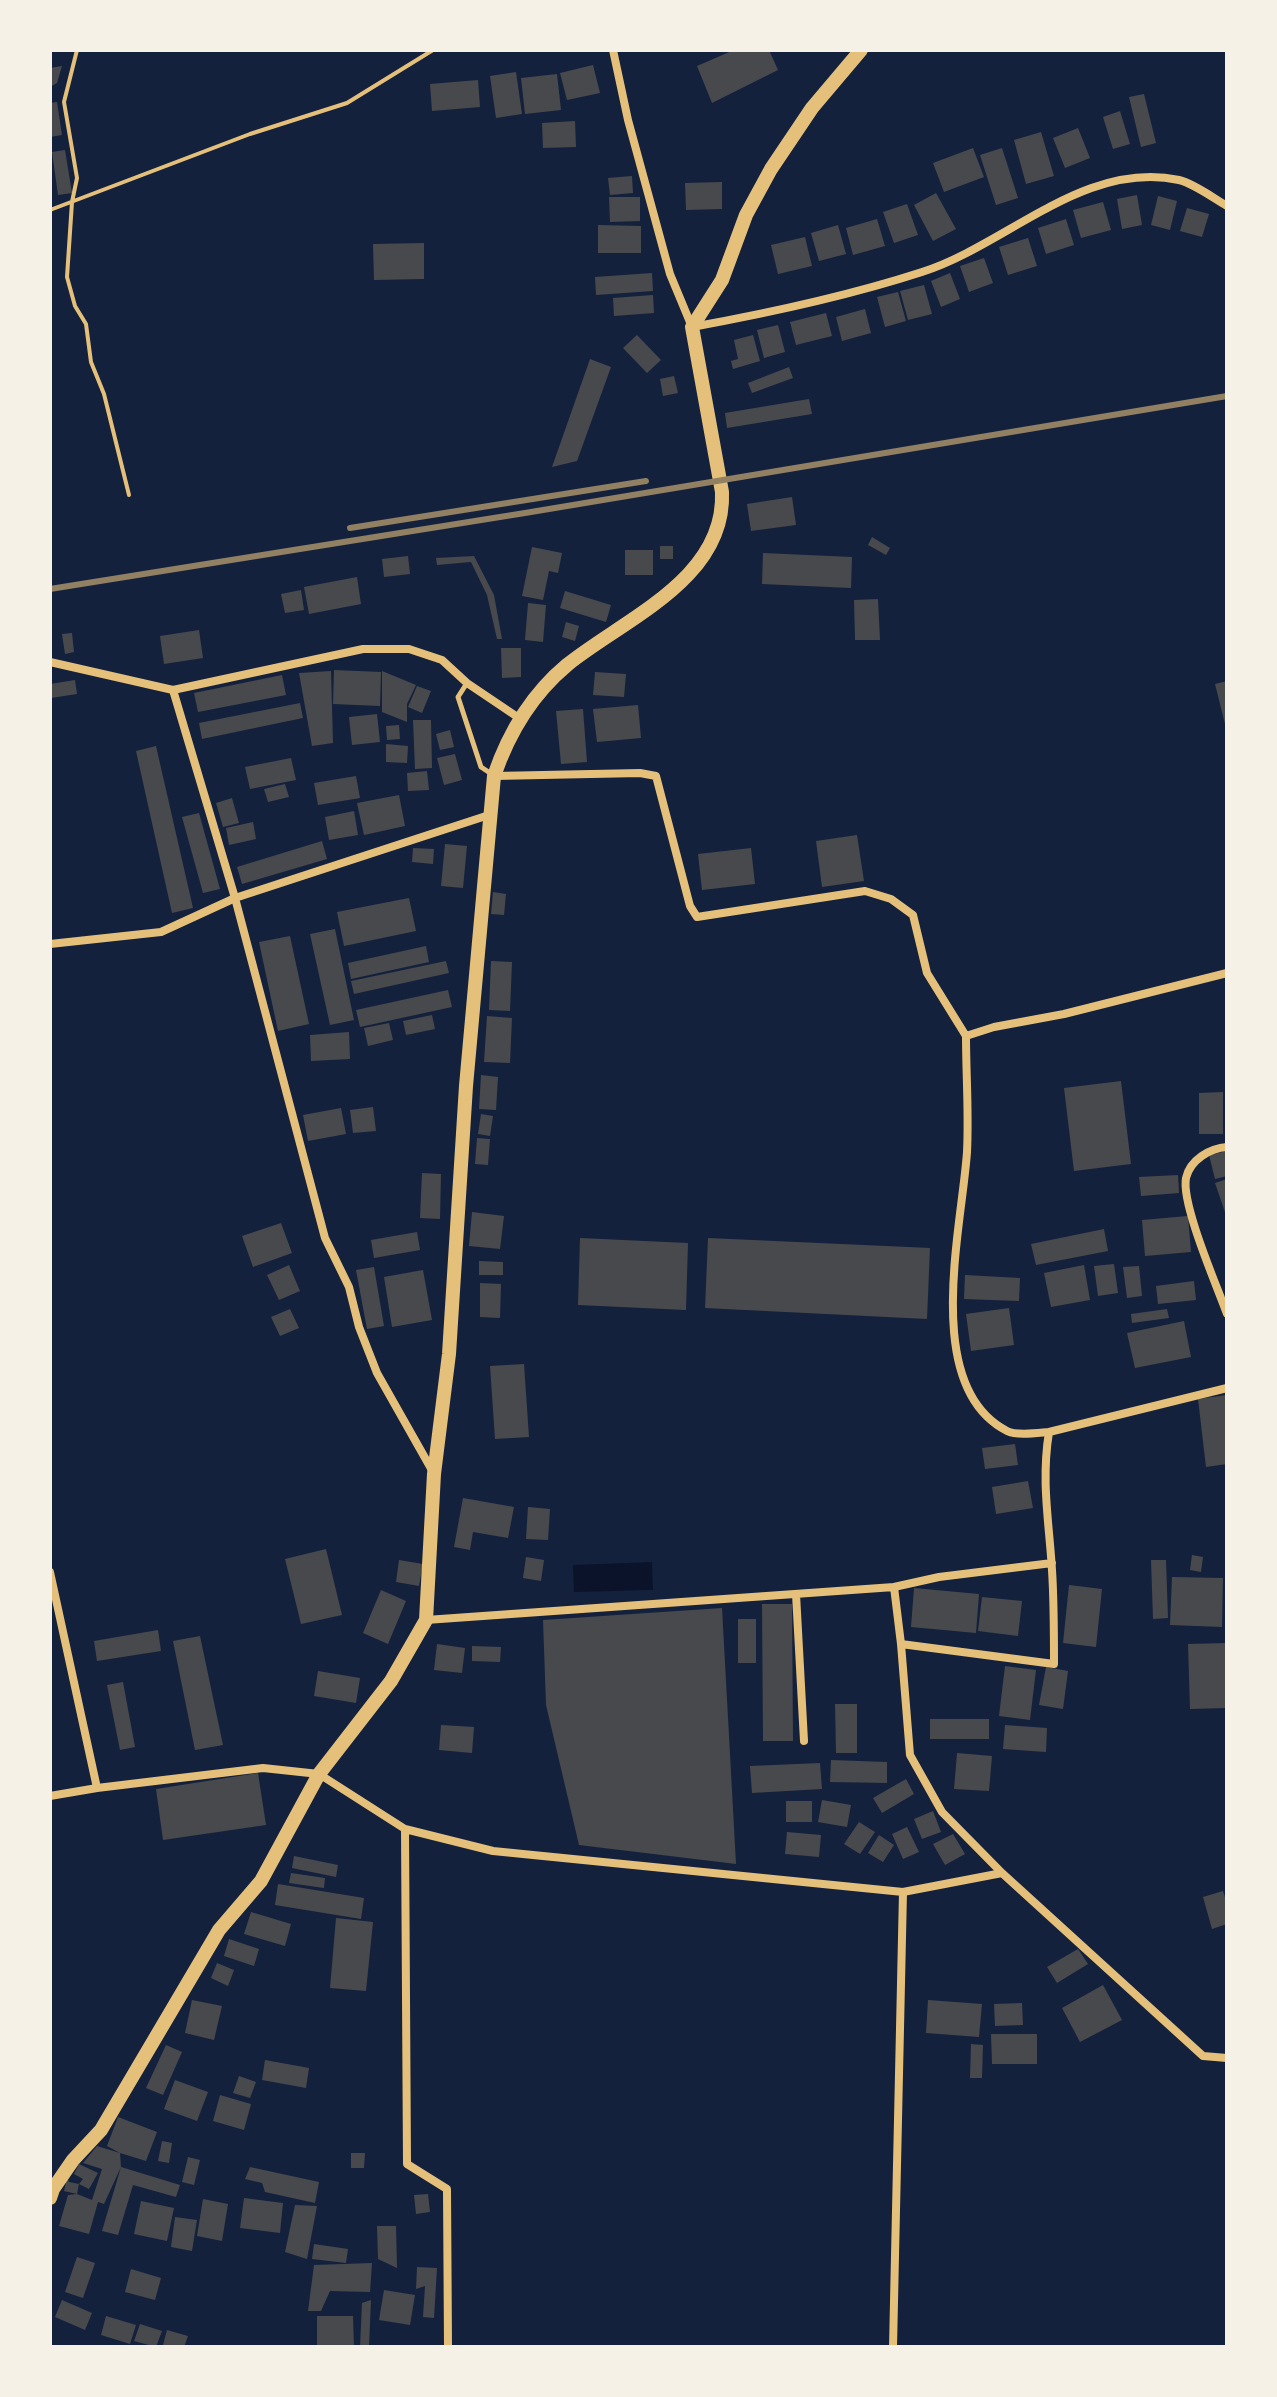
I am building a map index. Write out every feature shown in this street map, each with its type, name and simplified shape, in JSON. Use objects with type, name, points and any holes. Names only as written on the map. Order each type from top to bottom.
[{"type":"main road","points":[[50,2198],[73,2160],[101,2130],[219,1930],[261,1881],[319,1774],[391,1681],[426,1620],[434,1474],[449,1354],[466,1086],[494,776],[519,718],[566,666],[681,584],[711,544],[718,529],[722,492],[692,327],[722,280],[746,215],[771,169],[812,108],[861,50]]},
{"type":"street","points":[[613,50],[628,120],[670,274],[692,327],[814,301],[925,272],[1104,183],[1144,176],[1182,181],[1227,206]]},
{"type":"street","points":[[50,662],[173,690],[363,649],[409,649],[442,660],[467,683],[519,718]]},
{"type":"street","points":[[173,690],[235,898],[325,1238],[349,1287],[359,1327],[377,1373],[434,1474]]},
{"type":"street","points":[[494,776],[640,773],[656,776],[690,906],[697,917],[865,891],[891,899],[913,915],[927,973],[966,1036],[967,1150],[951,1307],[964,1381],[983,1412],[1008,1432],[1049,1432],[1227,1388]]},
{"type":"street","points":[[50,944],[161,932],[235,898],[489,815]]},
{"type":"street","points":[[966,1036],[1227,973]]},
{"type":"street","points":[[1227,1147],[1214,1148],[1199,1158],[1186,1177],[1186,1199],[1227,1314]]},
{"type":"street","points":[[901,1644],[1054,1664],[1052,1563],[1044,1465],[1049,1432]]},
{"type":"street","points":[[426,1620],[894,1587],[939,1577],[1052,1563]]},
{"type":"street","points":[[50,1572],[97,1788]]},
{"type":"street","points":[[894,1587],[910,1755],[942,1812],[1002,1873],[1203,2056],[1227,2058]]},
{"type":"street","points":[[796,1594],[804,1741]]},
{"type":"street","points":[[50,1796],[263,1768],[319,1774],[405,1829],[493,1851],[903,1892],[1002,1873]]},
{"type":"street","points":[[405,1829],[407,2164],[447,2189],[448,2347]]},
{"type":"street","points":[[893,2347],[903,1892]]},
{"type":"lane","points":[[467,683],[458,697],[481,767],[494,776]]},
{"type":"path","points":[[77,50],[64,102],[77,178],[72,202],[67,277],[75,306],[86,324],[91,362],[104,394],[129,495]]},
{"type":"path","points":[[50,210],[250,134],[347,103],[433,50]]},
{"type":"water","points":[[652,1562],[653,1590],[574,1592],[573,1565]]},
{"type":"building","points":[[734,50],[769,50],[778,70],[712,103],[697,66]]},
{"type":"building","points":[[593,65],[600,93],[567,100],[560,73]]},
{"type":"building","points":[[62,66],[57,83],[50,87],[50,68]]},
{"type":"building","points":[[516,72],[522,114],[496,118],[490,76]]},
{"type":"building","points":[[557,74],[561,110],[525,114],[521,78]]},
{"type":"building","points":[[478,80],[480,107],[432,111],[430,84]]},
{"type":"building","points":[[1144,94],[1156,143],[1141,147],[1129,97]]},
{"type":"building","points":[[57,102],[62,135],[50,137],[50,103]]},
{"type":"building","points":[[1120,111],[1130,144],[1113,149],[1103,117]]},
{"type":"building","points":[[575,121],[576,147],[543,148],[542,123]]},
{"type":"building","points":[[1078,128],[1090,158],[1065,168],[1053,138]]},
{"type":"building","points":[[1041,132],[1054,176],[1026,184],[1014,140]]},
{"type":"building","points":[[973,148],[984,177],[944,192],[933,163]]},
{"type":"building","points":[[1002,148],[1018,198],[996,205],[980,155]]},
{"type":"building","points":[[65,150],[72,193],[58,195],[52,152]]},
{"type":"building","points":[[632,176],[633,193],[610,195],[608,178]]},
{"type":"building","points":[[722,182],[722,209],[686,210],[685,183]]},
{"type":"building","points":[[936,193],[956,229],[933,241],[914,205]]},
{"type":"building","points":[[1137,195],[1142,225],[1122,229],[1117,199]]},
{"type":"building","points":[[1158,196],[1177,201],[1170,230],[1151,225]]},
{"type":"building","points":[[609,197],[640,197],[640,221],[610,222]]},
{"type":"building","points":[[1103,202],[1111,230],[1081,238],[1073,210]]},
{"type":"building","points":[[907,204],[918,235],[894,243],[883,212]]},
{"type":"building","points":[[1187,208],[1209,214],[1202,237],[1180,231]]},
{"type":"building","points":[[877,219],[885,246],[853,255],[846,228]]},
{"type":"building","points":[[1066,219],[1074,245],[1046,254],[1038,228]]},
{"type":"building","points":[[598,225],[641,226],[641,253],[598,253]]},
{"type":"building","points":[[838,225],[846,254],[819,261],[811,233]]},
{"type":"building","points":[[805,237],[812,266],[778,274],[771,245]]},
{"type":"building","points":[[1028,238],[1037,266],[1008,275],[999,247]]},
{"type":"building","points":[[424,243],[424,279],[374,280],[373,244]]},
{"type":"building","points":[[984,258],[993,283],[969,292],[960,266]]},
{"type":"building","points":[[652,273],[653,291],[596,295],[595,277]]},
{"type":"building","points":[[950,273],[960,299],[941,307],[931,281]]},
{"type":"building","points":[[924,285],[932,314],[908,320],[900,291]]},
{"type":"building","points":[[898,292],[906,321],[885,327],[877,297]]},
{"type":"building","points":[[653,295],[654,313],[614,316],[613,298]]},
{"type":"building","points":[[865,309],[871,333],[842,341],[836,317]]},
{"type":"building","points":[[826,313],[832,336],[796,345],[790,322]]},
{"type":"building","points":[[778,325],[785,352],[764,358],[757,330]]},
{"type":"building","points":[[637,335],[661,360],[647,373],[623,348]]},
{"type":"building","points":[[753,335],[760,361],[733,369],[731,361],[738,359],[734,340]]},
{"type":"building","points":[[590,359],[611,367],[577,461],[552,467]]},
{"type":"building","points":[[789,367],[793,378],[752,393],[748,383]]},
{"type":"building","points":[[674,376],[678,393],[663,396],[660,379]]},
{"type":"building","points":[[809,399],[812,414],[727,428],[725,413]]},
{"type":"building","points":[[792,497],[796,525],[751,531],[747,504]]},
{"type":"building","points":[[872,537],[890,548],[886,555],[868,545]]},
{"type":"building","points":[[660,546],[673,546],[673,559],[660,559]]},
{"type":"building","points":[[532,547],[562,553],[558,573],[549,571],[543,600],[522,596]]},
{"type":"building","points":[[625,550],[653,550],[653,575],[625,575]]},
{"type":"building","points":[[763,553],[852,557],[851,588],[762,584]]},
{"type":"building","points":[[408,556],[410,574],[384,577],[382,559]]},
{"type":"building","points":[[474,556],[494,595],[502,639],[497,639],[487,595],[471,562],[437,565],[436,558]]},
{"type":"building","points":[[357,577],[361,604],[309,614],[304,587]]},
{"type":"building","points":[[301,590],[304,610],[285,613],[281,594]]},
{"type":"building","points":[[565,591],[611,605],[606,622],[560,608]]},
{"type":"building","points":[[878,599],[880,640],[855,640],[854,600]]},
{"type":"building","points":[[528,603],[546,605],[543,642],[525,640]]},
{"type":"building","points":[[566,622],[579,626],[575,641],[562,637]]},
{"type":"building","points":[[199,630],[203,658],[164,664],[160,636]]},
{"type":"building","points":[[72,633],[74,652],[65,654],[62,634]]},
{"type":"building","points":[[501,648],[521,648],[521,677],[502,678]]},
{"type":"building","points":[[334,670],[381,672],[380,706],[333,704]]},
{"type":"building","points":[[331,671],[333,743],[312,746],[299,673]]},
{"type":"building","points":[[382,671],[416,685],[407,704],[407,722],[382,712]]},
{"type":"building","points":[[595,672],[626,674],[624,697],[593,695]]},
{"type":"building","points":[[282,675],[286,695],[198,712],[194,693]]},
{"type":"building","points":[[75,680],[77,694],[51,698],[50,684]]},
{"type":"building","points":[[1227,681],[1227,728],[1226,728],[1215,684]]},
{"type":"building","points":[[417,686],[431,691],[422,713],[408,707]]},
{"type":"building","points":[[300,703],[303,718],[202,739],[199,723]]},
{"type":"building","points":[[638,705],[641,738],[597,742],[593,709]]},
{"type":"building","points":[[583,709],[587,762],[561,764],[556,711]]},
{"type":"building","points":[[377,714],[380,742],[352,745],[349,717]]},
{"type":"building","points":[[413,720],[431,720],[432,768],[415,769]]},
{"type":"building","points":[[399,725],[400,739],[387,740],[386,726]]},
{"type":"building","points":[[450,730],[454,747],[440,750],[436,734]]},
{"type":"building","points":[[386,744],[408,746],[407,763],[386,762]]},
{"type":"building","points":[[156,746],[193,908],[172,913],[136,751]]},
{"type":"building","points":[[455,754],[462,780],[444,785],[437,758]]},
{"type":"building","points":[[291,758],[296,780],[250,789],[245,767]]},
{"type":"building","points":[[427,771],[429,790],[408,791],[407,773]]},
{"type":"building","points":[[356,776],[360,798],[318,805],[314,783]]},
{"type":"building","points":[[285,784],[289,797],[268,802],[264,789]]},
{"type":"building","points":[[399,795],[405,826],[364,835],[357,803]]},
{"type":"building","points":[[232,798],[239,823],[223,827],[216,803]]},
{"type":"building","points":[[354,811],[358,835],[329,840],[325,817]]},
{"type":"building","points":[[199,813],[220,889],[203,893],[182,817]]},
{"type":"building","points":[[253,822],[256,839],[229,845],[226,828]]},
{"type":"building","points":[[857,835],[864,881],[822,887],[816,841]]},
{"type":"building","points":[[322,841],[327,859],[242,884],[237,867]]},
{"type":"building","points":[[445,844],[467,846],[463,888],[441,886]]},
{"type":"building","points":[[413,848],[434,849],[433,864],[412,862]]},
{"type":"building","points":[[751,848],[755,884],[702,890],[698,854]]},
{"type":"building","points":[[493,892],[506,894],[504,915],[491,914]]},
{"type":"building","points":[[409,898],[416,931],[344,946],[337,912]]},
{"type":"building","points":[[335,929],[354,1020],[330,1025],[310,934]]},
{"type":"building","points":[[290,936],[309,1024],[278,1031],[259,942]]},
{"type":"building","points":[[426,946],[429,962],[351,979],[348,963]]},
{"type":"building","points":[[446,961],[449,973],[354,994],[351,981]]},
{"type":"building","points":[[491,961],[512,962],[510,1011],[489,1010]]},
{"type":"building","points":[[448,990],[452,1007],[360,1027],[356,1010]]},
{"type":"building","points":[[432,1015],[435,1029],[406,1035],[403,1021]]},
{"type":"building","points":[[487,1016],[512,1018],[510,1063],[484,1062]]},
{"type":"building","points":[[389,1023],[393,1040],[368,1046],[364,1028]]},
{"type":"building","points":[[349,1032],[350,1059],[311,1061],[310,1035]]},
{"type":"building","points":[[481,1075],[498,1077],[496,1110],[479,1109]]},
{"type":"building","points":[[1121,1081],[1131,1164],[1074,1171],[1064,1088]]},
{"type":"building","points":[[1223,1092],[1223,1134],[1199,1134],[1199,1093]]},
{"type":"building","points":[[373,1107],[376,1131],[353,1133],[350,1110]]},
{"type":"building","points":[[341,1108],[346,1134],[308,1141],[303,1115]]},
{"type":"building","points":[[481,1114],[493,1116],[490,1136],[478,1134]]},
{"type":"building","points":[[477,1138],[490,1139],[488,1165],[475,1164]]},
{"type":"building","points":[[1227,1151],[1227,1176],[1215,1179],[1209,1155]]},
{"type":"building","points":[[422,1173],[441,1174],[440,1219],[420,1218]]},
{"type":"building","points":[[1178,1175],[1179,1193],[1141,1196],[1139,1177]]},
{"type":"building","points":[[1227,1179],[1227,1215],[1226,1215],[1215,1183]]},
{"type":"building","points":[[472,1212],[504,1216],[500,1249],[469,1246]]},
{"type":"building","points":[[1188,1216],[1191,1252],[1145,1256],[1142,1220]]},
{"type":"building","points":[[281,1223],[292,1253],[253,1267],[242,1236]]},
{"type":"building","points":[[1104,1229],[1108,1251],[1036,1265],[1031,1244]]},
{"type":"building","points":[[417,1232],[420,1250],[374,1258],[371,1240]]},
{"type":"building","points":[[580,1238],[688,1243],[686,1310],[578,1305]]},
{"type":"building","points":[[708,1238],[930,1248],[927,1319],[705,1308]]},
{"type":"building","points":[[479,1261],[503,1262],[503,1275],[479,1275]]},
{"type":"building","points":[[1114,1264],[1118,1293],[1098,1296],[1094,1266]]},
{"type":"building","points":[[289,1265],[300,1291],[279,1300],[267,1275]]},
{"type":"building","points":[[1084,1265],[1090,1300],[1051,1307],[1044,1273]]},
{"type":"building","points":[[1139,1266],[1142,1296],[1127,1298],[1123,1267]]},
{"type":"building","points":[[374,1267],[384,1326],[367,1329],[356,1270]]},
{"type":"building","points":[[423,1270],[432,1320],[392,1327],[384,1277]]},
{"type":"building","points":[[965,1275],[1020,1278],[1019,1301],[964,1299]]},
{"type":"building","points":[[1194,1281],[1196,1300],[1158,1304],[1156,1286]]},
{"type":"building","points":[[480,1283],[501,1284],[500,1318],[480,1317]]},
{"type":"building","points":[[1009,1308],[1014,1345],[971,1351],[966,1314]]},
{"type":"building","points":[[290,1309],[299,1328],[280,1336],[271,1317]]},
{"type":"building","points":[[1167,1309],[1169,1318],[1132,1323],[1131,1314]]},
{"type":"building","points":[[1184,1321],[1191,1357],[1135,1368],[1127,1333]]},
{"type":"building","points":[[524,1364],[529,1437],[495,1439],[490,1366]]},
{"type":"building","points":[[1227,1395],[1227,1464],[1206,1467],[1198,1399]]},
{"type":"building","points":[[1015,1444],[1018,1465],[985,1469],[982,1448]]},
{"type":"building","points":[[1028,1481],[1033,1508],[996,1514],[992,1487]]},
{"type":"building","points":[[463,1498],[514,1507],[508,1538],[473,1532],[470,1550],[454,1547]]},
{"type":"building","points":[[528,1507],[550,1509],[548,1540],[526,1539]]},
{"type":"building","points":[[326,1549],[342,1615],[301,1624],[285,1559]]},
{"type":"building","points":[[1192,1555],[1203,1557],[1201,1572],[1190,1570]]},
{"type":"building","points":[[526,1557],[544,1560],[541,1581],[523,1578]]},
{"type":"building","points":[[399,1560],[423,1564],[419,1586],[396,1582]]},
{"type":"building","points":[[1151,1560],[1166,1560],[1168,1618],[1153,1619]]},
{"type":"building","points":[[1172,1577],[1223,1578],[1222,1627],[1170,1625]]},
{"type":"building","points":[[1069,1585],[1102,1589],[1096,1647],[1063,1643]]},
{"type":"building","points":[[914,1588],[979,1594],[976,1633],[911,1627]]},
{"type":"building","points":[[381,1590],[406,1601],[388,1644],[363,1633]]},
{"type":"building","points":[[982,1597],[1022,1601],[1018,1636],[978,1631]]},
{"type":"building","points":[[762,1604],[792,1604],[793,1741],[763,1741]]},
{"type":"building","points":[[722,1608],[736,1864],[579,1845],[546,1705],[543,1620]]},
{"type":"building","points":[[738,1619],[756,1619],[756,1663],[738,1663]]},
{"type":"building","points":[[158,1630],[161,1651],[97,1661],[94,1641]]},
{"type":"building","points":[[200,1636],[223,1745],[195,1750],[173,1641]]},
{"type":"building","points":[[1227,1643],[1227,1708],[1190,1709],[1188,1644]]},
{"type":"building","points":[[437,1644],[465,1648],[462,1673],[434,1670]]},
{"type":"building","points":[[472,1646],[501,1647],[500,1662],[472,1661]]},
{"type":"building","points":[[1005,1666],[1036,1670],[1030,1720],[999,1716]]},
{"type":"building","points":[[1046,1667],[1068,1671],[1063,1709],[1039,1705]]},
{"type":"building","points":[[318,1671],[360,1678],[356,1703],[314,1696]]},
{"type":"building","points":[[123,1682],[135,1747],[120,1750],[107,1685]]},
{"type":"building","points":[[835,1704],[857,1704],[857,1753],[836,1753]]},
{"type":"building","points":[[930,1719],[989,1719],[989,1739],[930,1739]]},
{"type":"building","points":[[441,1725],[474,1727],[472,1753],[439,1750]]},
{"type":"building","points":[[1005,1725],[1047,1728],[1046,1752],[1003,1749]]},
{"type":"building","points":[[957,1753],[992,1756],[989,1791],[954,1789]]},
{"type":"building","points":[[831,1760],[887,1762],[887,1783],[830,1782]]},
{"type":"building","points":[[820,1763],[822,1789],[752,1793],[750,1766]]},
{"type":"building","points":[[258,1773],[266,1825],[163,1840],[156,1789]]},
{"type":"building","points":[[906,1779],[914,1794],[882,1813],[873,1798]]},
{"type":"building","points":[[822,1800],[851,1805],[847,1827],[818,1822]]},
{"type":"building","points":[[786,1801],[812,1801],[812,1822],[786,1822]]},
{"type":"building","points":[[933,1811],[941,1832],[922,1839],[914,1819]]},
{"type":"building","points":[[859,1822],[875,1832],[860,1854],[844,1844]]},
{"type":"building","points":[[907,1827],[919,1852],[903,1859],[892,1834]]},
{"type":"building","points":[[787,1832],[821,1835],[819,1857],[785,1854]]},
{"type":"building","points":[[953,1834],[965,1854],[945,1865],[933,1844]]},
{"type":"building","points":[[879,1835],[894,1845],[883,1862],[868,1853]]},
{"type":"building","points":[[294,1856],[338,1865],[336,1877],[292,1868]]},
{"type":"building","points":[[291,1873],[325,1878],[324,1888],[289,1883]]},
{"type":"building","points":[[278,1884],[364,1898],[361,1919],[275,1905]]},
{"type":"building","points":[[1223,1891],[1227,1904],[1227,1924],[1212,1929],[1203,1897]]},
{"type":"building","points":[[251,1912],[291,1924],[285,1946],[244,1934]]},
{"type":"building","points":[[336,1918],[373,1922],[366,1991],[330,1988]]},
{"type":"building","points":[[229,1939],[259,1949],[254,1966],[224,1956]]},
{"type":"building","points":[[1078,1949],[1088,1964],[1057,1983],[1047,1967]]},
{"type":"building","points":[[217,1963],[234,1970],[228,1986],[211,1978]]},
{"type":"building","points":[[1103,1985],[1122,2020],[1080,2042],[1062,2008]]},
{"type":"building","points":[[192,2000],[222,2006],[214,2040],[185,2033]]},
{"type":"building","points":[[928,2000],[982,2004],[979,2037],[926,2033]]},
{"type":"building","points":[[1022,2003],[1023,2025],[995,2026],[994,2004]]},
{"type":"building","points":[[991,2034],[1037,2034],[1037,2064],[992,2064]]},
{"type":"building","points":[[971,2044],[983,2045],[982,2078],[970,2078]]},
{"type":"building","points":[[166,2045],[182,2052],[163,2095],[146,2088]]},
{"type":"building","points":[[265,2060],[309,2068],[306,2088],[262,2080]]},
{"type":"building","points":[[239,2076],[256,2082],[250,2098],[233,2093]]},
{"type":"building","points":[[175,2080],[208,2092],[197,2121],[164,2109]]},
{"type":"building","points":[[220,2095],[251,2104],[244,2130],[213,2121]]},
{"type":"building","points":[[118,2117],[157,2132],[146,2161],[107,2146]]},
{"type":"building","points":[[162,2141],[172,2143],[169,2163],[158,2161]]},
{"type":"building","points":[[97,2146],[120,2153],[121,2167],[104,2204],[98,2202],[89,2234],[59,2226],[68,2195],[77,2194],[92,2200],[102,2169],[83,2163]]},
{"type":"building","points":[[351,2153],[365,2153],[364,2168],[351,2168]]},
{"type":"building","points":[[188,2157],[200,2160],[194,2185],[182,2182]]},
{"type":"building","points":[[79,2164],[98,2173],[89,2189],[79,2184],[83,2179],[74,2174]]},
{"type":"building","points":[[121,2167],[180,2185],[176,2197],[133,2185],[118,2235],[102,2231]]},
{"type":"building","points":[[250,2167],[319,2182],[315,2203],[265,2192],[262,2183],[245,2179]]},
{"type":"building","points":[[67,2178],[69,2182],[79,2184],[77,2194],[64,2191]]},
{"type":"building","points":[[428,2194],[430,2212],[416,2214],[414,2195]]},
{"type":"building","points":[[244,2198],[283,2203],[280,2233],[240,2228]]},
{"type":"building","points":[[203,2199],[228,2204],[222,2241],[197,2236]]},
{"type":"building","points":[[141,2201],[174,2208],[167,2241],[134,2234]]},
{"type":"building","points":[[295,2205],[317,2206],[307,2259],[285,2252]]},
{"type":"building","points":[[175,2217],[197,2220],[192,2251],[171,2247]]},
{"type":"building","points":[[377,2226],[396,2226],[397,2268],[378,2259]]},
{"type":"building","points":[[314,2244],[348,2249],[346,2263],[312,2259]]},
{"type":"building","points":[[77,2257],[95,2263],[83,2298],[65,2292]]},
{"type":"building","points":[[372,2263],[370,2292],[330,2291],[321,2311],[308,2311],[314,2265]]},
{"type":"building","points":[[417,2267],[437,2268],[434,2318],[423,2317],[425,2286],[416,2289]]},
{"type":"building","points":[[131,2269],[161,2278],[155,2300],[125,2292]]},
{"type":"building","points":[[384,2290],[415,2295],[410,2325],[379,2320]]},
{"type":"building","points":[[62,2300],[92,2313],[85,2330],[55,2317]]},
{"type":"building","points":[[371,2300],[369,2347],[360,2347],[362,2303]]},
{"type":"building","points":[[106,2316],[136,2325],[130,2344],[101,2335]]},
{"type":"building","points":[[317,2316],[353,2316],[354,2347],[317,2347]]},
{"type":"building","points":[[140,2324],[162,2331],[156,2347],[134,2341]]},
{"type":"building","points":[[167,2330],[188,2336],[184,2347],[163,2345]]},
{"type":"railway","points":[[50,589],[1227,396]]},
{"type":"railway","points":[[350,528],[646,481]]}]
